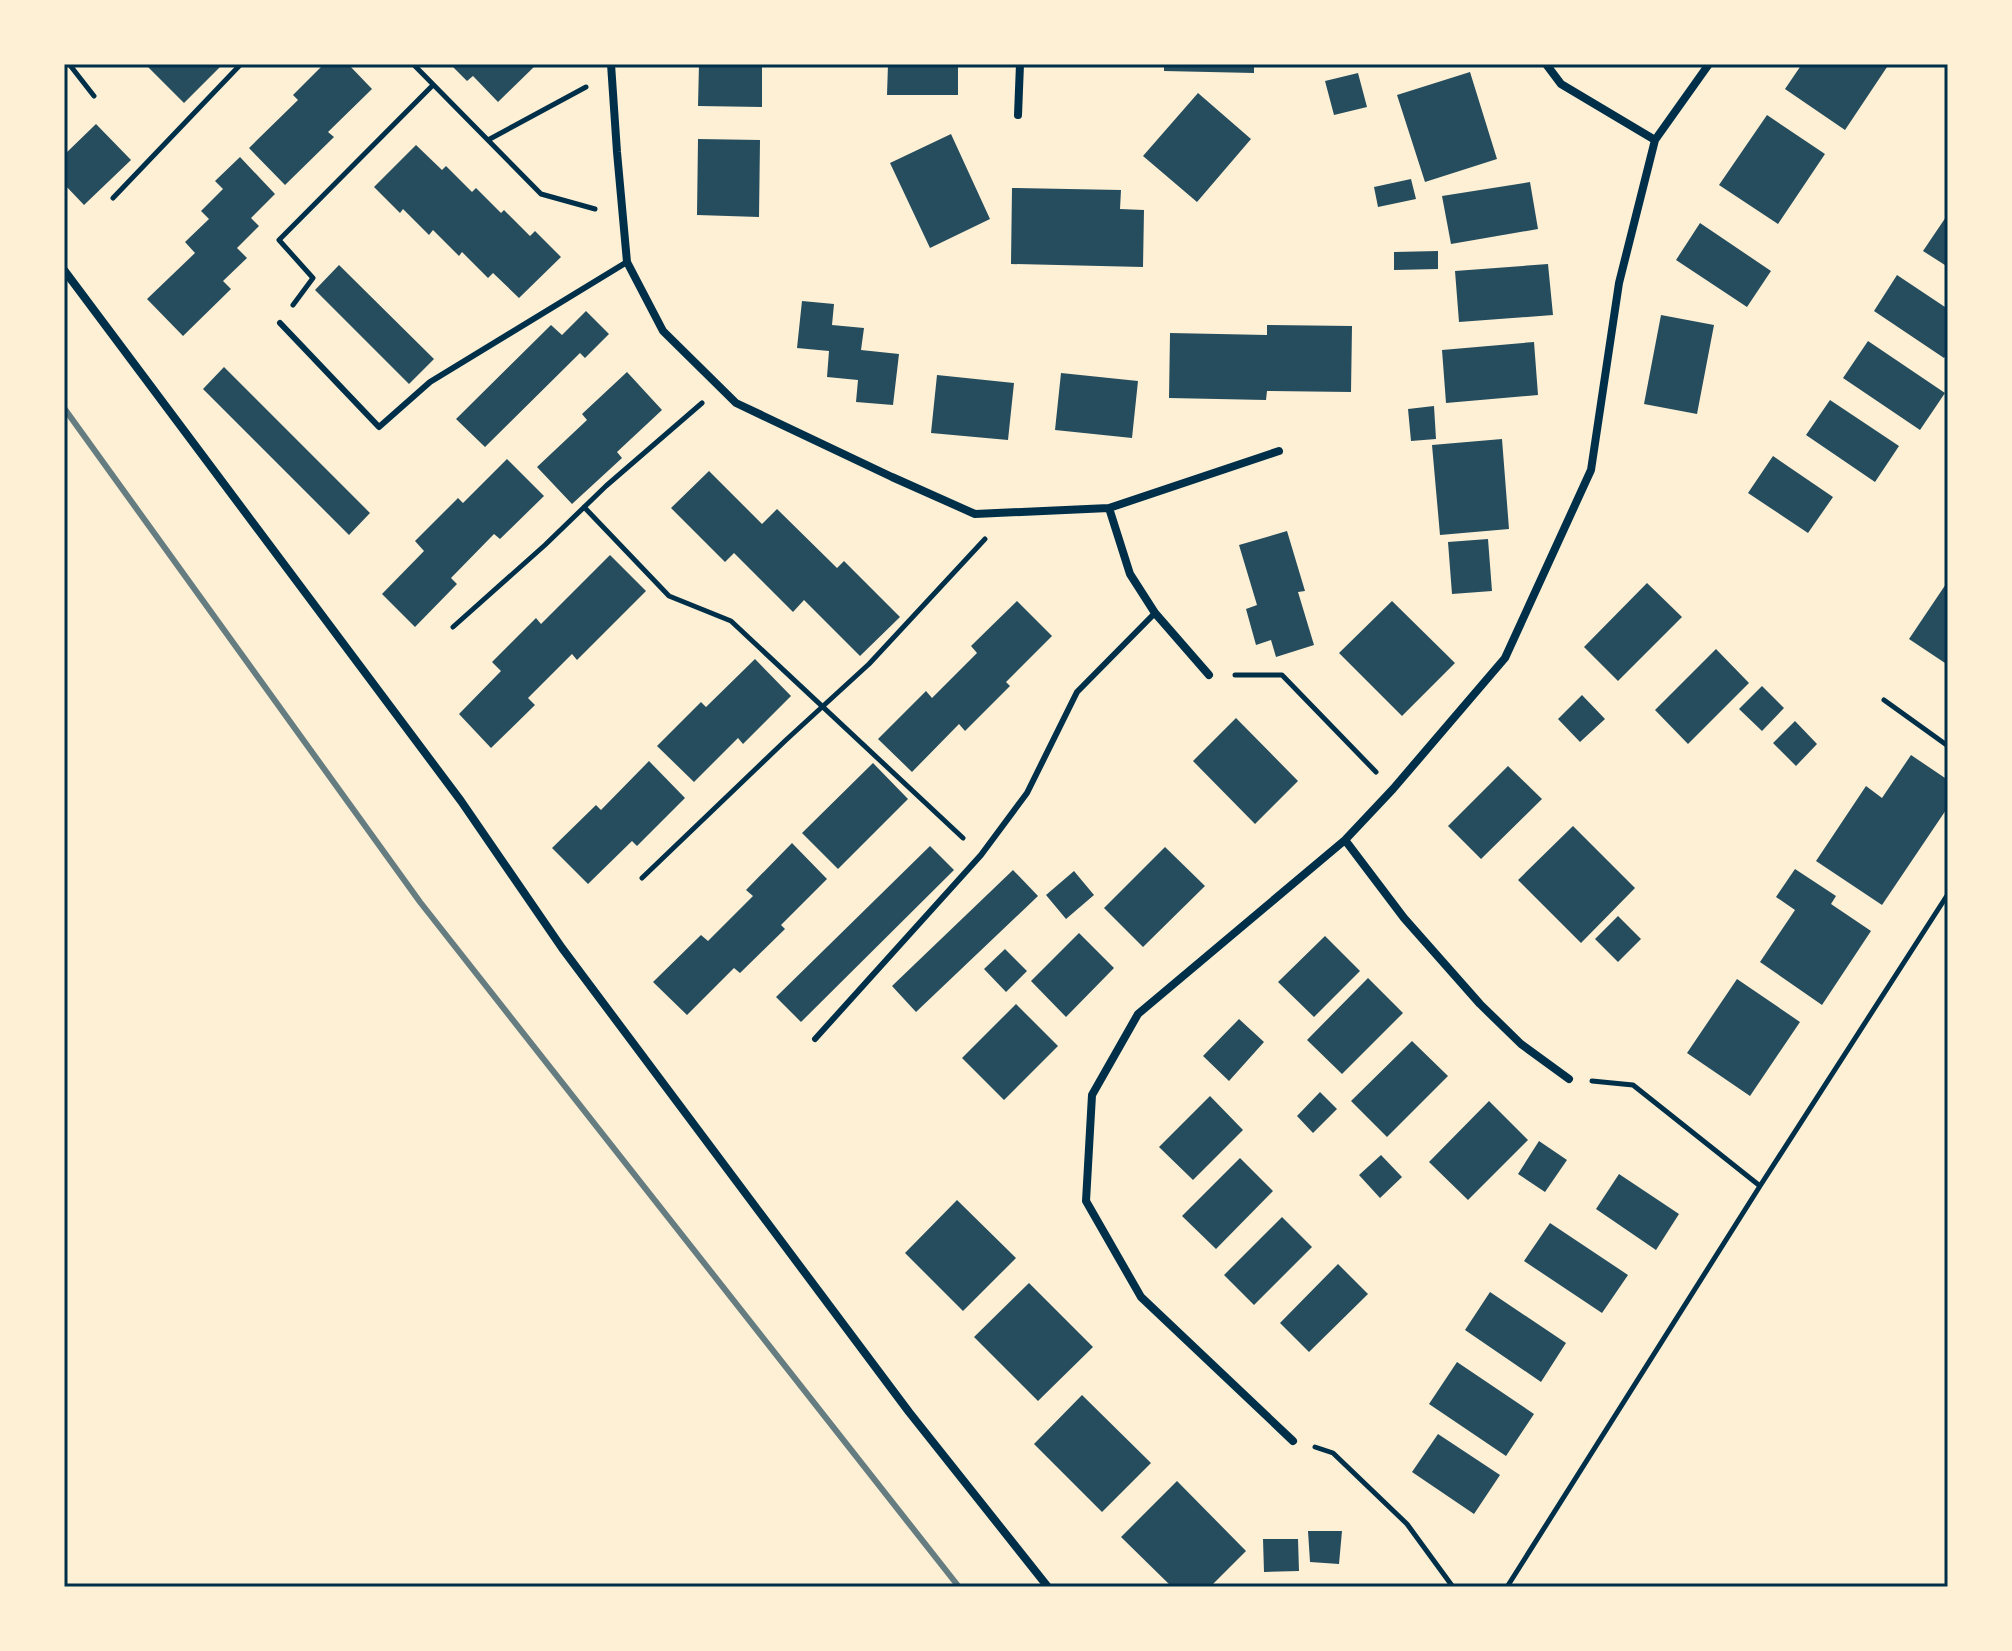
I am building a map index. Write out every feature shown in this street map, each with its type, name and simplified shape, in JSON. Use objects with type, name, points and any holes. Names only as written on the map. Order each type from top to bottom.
[{"type":"street","points":[[1018,115],[1020,64]]},
{"type":"street","points":[[1546,64],[1561,84],[1655,140]]},
{"type":"street","points":[[1293,1441],[1141,1297],[1086,1201],[1092,1095],[1138,1014],[1345,840],[1505,658],[1591,470],[1619,283],[1655,140],[1709,64]]},
{"type":"street","points":[[611,69],[627,262],[663,331],[736,403],[975,514],[1109,508],[1279,451]]},
{"type":"street","points":[[64,270],[452,788],[581,973],[909,1412],[1048,1587]]},
{"type":"street","points":[[1109,508],[1130,574],[1155,613],[1209,675]]},
{"type":"street","points":[[1345,840],[1404,918],[1480,1004],[1521,1044],[1569,1079]]},
{"type":"lane","points":[[280,323],[379,427],[430,382],[627,262]]},
{"type":"lane","points":[[815,1039],[981,855],[1027,793],[1077,692],[1155,613]]},
{"type":"path","points":[[69,64],[94,96]]},
{"type":"path","points":[[113,198],[241,64]]},
{"type":"path","points":[[413,64],[541,194],[622,216]]},
{"type":"path","points":[[488,140],[611,69]]},
{"type":"path","points":[[280,323],[313,278],[279,240],[433,85]]},
{"type":"path","points":[[453,627],[681,420],[721,388]]},
{"type":"path","points":[[584,507],[669,596],[731,621],[981,855]]},
{"type":"path","points":[[642,878],[869,664],[1010,512]]},
{"type":"path","points":[[1209,675],[1282,675],[1393,789]]},
{"type":"path","points":[[1884,700],[1948,746]]},
{"type":"path","points":[[1507,1587],[1948,894]]},
{"type":"path","points":[[1569,1079],[1633,1085],[1760,1186]]},
{"type":"path","points":[[1293,1441],[1333,1453],[1407,1524],[1453,1587]]},
{"type":"building","points":[[145,64],[217,64],[220,67],[184,103]]},
{"type":"building","points":[[324,64],[348,64],[372,89],[328,132],[334,137],[285,185],[249,148],[298,100],[293,95]]},
{"type":"building","points":[[450,64],[537,64],[498,102],[473,76],[467,81]]},
{"type":"building","points":[[699,64],[762,64],[762,107],[698,106]]},
{"type":"building","points":[[888,64],[958,64],[958,95],[887,95]]},
{"type":"building","points":[[1164,64],[1254,64],[1254,73],[1164,71]]},
{"type":"building","points":[[1802,64],[1889,64],[1845,130],[1785,89]]},
{"type":"building","points":[[1470,72],[1497,159],[1425,182],[1397,95]]},
{"type":"building","points":[[1358,73],[1367,107],[1334,115],[1325,81]]},
{"type":"building","points":[[1198,93],[1251,139],[1197,202],[1143,156]]},
{"type":"building","points":[[1767,115],[1825,154],[1778,224],[1719,185]]},
{"type":"building","points":[[96,124],[131,160],[84,205],[64,184],[64,155]]},
{"type":"building","points":[[951,134],[990,219],[930,248],[890,163]]},
{"type":"building","points":[[698,139],[760,140],[759,217],[697,215]]},
{"type":"building","points":[[416,145],[442,170],[446,166],[472,192],[476,188],[501,213],[504,210],[530,236],[535,231],[561,257],[519,298],[493,273],[488,278],[462,252],[459,256],[433,230],[429,235],[403,209],[400,213],[374,187]]},
{"type":"building","points":[[240,157],[275,194],[251,218],[259,226],[237,248],[247,258],[223,281],[231,289],[183,336],[147,299],[195,253],[185,242],[209,219],[201,211],[223,189],[215,181]]},
{"type":"building","points":[[1411,179],[1416,199],[1378,207],[1374,187]]},
{"type":"building","points":[[1530,182],[1538,229],[1451,244],[1442,196]]},
{"type":"building","points":[[1012,188],[1121,190],[1120,209],[1144,210],[1143,267],[1011,264]]},
{"type":"building","points":[[1948,214],[1948,267],[1923,251]]},
{"type":"building","points":[[1700,223],[1771,271],[1747,307],[1676,260]]},
{"type":"building","points":[[1438,251],[1438,269],[1394,270],[1394,252]]},
{"type":"building","points":[[1548,264],[1553,315],[1459,322],[1455,271]]},
{"type":"building","points":[[339,265],[434,359],[409,384],[315,290]]},
{"type":"building","points":[[1897,275],[1948,309],[1948,353],[1944,358],[1874,311]]},
{"type":"building","points":[[802,301],[834,304],[832,325],[864,328],[861,350],[899,354],[893,405],[856,402],[858,380],[827,377],[829,351],[797,348]]},
{"type":"building","points":[[586,311],[609,334],[585,358],[580,353],[485,447],[456,419],[551,325],[562,335]]},
{"type":"building","points":[[1661,315],[1714,325],[1697,414],[1644,404]]},
{"type":"building","points":[[1267,325],[1352,326],[1351,392],[1267,391],[1266,400],[1169,398],[1170,333],[1267,335]]},
{"type":"building","points":[[1868,341],[1945,393],[1920,430],[1843,378]]},
{"type":"building","points":[[1534,342],[1538,395],[1446,403],[1442,350]]},
{"type":"building","points":[[224,367],[370,513],[349,535],[203,389]]},
{"type":"building","points":[[627,372],[662,410],[617,452],[622,458],[572,504],[537,467],[587,420],[582,414]]},
{"type":"building","points":[[1061,373],[1138,381],[1132,438],[1055,430]]},
{"type":"building","points":[[937,375],[1014,383],[1008,440],[931,433]]},
{"type":"building","points":[[1830,400],[1899,446],[1875,482],[1806,435]]},
{"type":"building","points":[[1434,406],[1436,439],[1411,441],[1408,409]]},
{"type":"building","points":[[1502,439],[1509,529],[1440,535],[1432,445]]},
{"type":"building","points":[[1773,456],[1833,497],[1808,533],[1748,493]]},
{"type":"building","points":[[507,459],[544,496],[500,539],[494,534],[451,578],[457,584],[415,627],[382,594],[424,551],[415,541],[458,498],[463,503]]},
{"type":"building","points":[[709,471],[762,524],[777,509],[837,568],[844,561],[900,617],[860,656],[804,600],[793,612],[734,553],[725,562],[671,508]]},
{"type":"building","points":[[1287,531],[1305,591],[1298,592],[1314,645],[1276,657],[1271,640],[1256,645],[1246,609],[1257,605],[1239,545]]},
{"type":"building","points":[[1488,539],[1492,591],[1452,594],[1448,542]]},
{"type":"building","points":[[610,555],[646,591],[577,660],[572,654],[528,698],[535,705],[491,748],[459,714],[501,671],[492,662],[536,618],[541,624]]},
{"type":"building","points":[[1948,581],[1948,665],[1909,639]]},
{"type":"building","points":[[1647,583],[1682,617],[1618,681],[1584,647]]},
{"type":"building","points":[[1017,601],[1052,636],[1006,682],[1010,686],[965,731],[959,724],[912,772],[878,739],[926,691],[932,698],[977,653],[971,646]]},
{"type":"building","points":[[1392,601],[1455,663],[1402,716],[1339,653]]},
{"type":"building","points":[[1716,649],[1749,683],[1688,744],[1655,710]]},
{"type":"building","points":[[755,659],[791,696],[743,744],[738,738],[694,782],[657,746],[701,702],[706,707]]},
{"type":"building","points":[[1762,686],[1784,708],[1762,731],[1739,709]]},
{"type":"building","points":[[1582,695],[1605,719],[1580,742],[1558,719]]},
{"type":"building","points":[[1236,718],[1298,781],[1255,824],[1193,761]]},
{"type":"building","points":[[1795,721],[1817,744],[1796,766],[1773,743]]},
{"type":"building","points":[[1911,755],[1948,780],[1948,807],[1882,905],[1816,861],[1866,786],[1882,798]]},
{"type":"building","points":[[649,761],[685,798],[637,846],[632,841],[588,884],[552,848],[596,805],[601,810]]},
{"type":"building","points":[[873,763],[908,799],[838,869],[802,833]]},
{"type":"building","points":[[1508,766],[1542,799],[1481,859],[1448,826]]},
{"type":"building","points":[[1573,826],[1635,888],[1581,943],[1518,880]]},
{"type":"building","points":[[792,843],[827,879],[781,925],[785,929],[740,973],[734,968],[687,1015],[653,982],[701,935],[708,941],[753,896],[746,890]]},
{"type":"building","points":[[930,846],[954,870],[801,1022],[776,997]]},
{"type":"building","points":[[1165,847],[1205,886],[1143,947],[1104,908]]},
{"type":"building","points":[[1795,869],[1836,896],[1831,904],[1871,931],[1822,1005],[1760,962],[1795,910],[1776,897]]},
{"type":"building","points":[[1013,870],[1038,896],[916,1012],[892,986]]},
{"type":"building","points":[[1074,871],[1094,895],[1066,919],[1046,895]]},
{"type":"building","points":[[1618,916],[1641,939],[1618,962],[1595,939]]},
{"type":"building","points":[[1079,933],[1114,968],[1066,1017],[1031,981]]},
{"type":"building","points":[[1325,936],[1360,971],[1314,1017],[1278,982]]},
{"type":"building","points":[[1005,949],[1027,971],[1006,992],[984,969]]},
{"type":"building","points":[[1368,978],[1403,1013],[1342,1074],[1307,1040]]},
{"type":"building","points":[[1737,979],[1800,1022],[1750,1096],[1687,1053]]},
{"type":"building","points":[[1016,1004],[1058,1046],[1004,1100],[962,1058]]},
{"type":"building","points":[[1239,1019],[1264,1042],[1229,1081],[1203,1056]]},
{"type":"building","points":[[1412,1041],[1448,1076],[1387,1137],[1351,1101]]},
{"type":"building","points":[[1320,1092],[1337,1109],[1313,1133],[1297,1116]]},
{"type":"building","points":[[1210,1096],[1243,1130],[1193,1180],[1159,1147]]},
{"type":"building","points":[[1489,1101],[1528,1140],[1468,1200],[1429,1162]]},
{"type":"building","points":[[1539,1141],[1567,1160],[1545,1192],[1518,1174]]},
{"type":"building","points":[[1381,1155],[1402,1177],[1380,1198],[1359,1175]]},
{"type":"building","points":[[1240,1158],[1273,1191],[1216,1249],[1182,1216]]},
{"type":"building","points":[[1619,1174],[1679,1214],[1656,1250],[1596,1209]]},
{"type":"building","points":[[957,1200],[1016,1258],[963,1311],[905,1253]]},
{"type":"building","points":[[1282,1217],[1312,1247],[1254,1305],[1224,1275]]},
{"type":"building","points":[[1550,1223],[1628,1275],[1602,1313],[1524,1261]]},
{"type":"building","points":[[1338,1264],[1368,1294],[1309,1352],[1280,1323]]},
{"type":"building","points":[[1029,1283],[1093,1347],[1038,1401],[974,1337]]},
{"type":"building","points":[[1490,1292],[1566,1343],[1541,1382],[1465,1330]]},
{"type":"building","points":[[1457,1362],[1534,1414],[1506,1456],[1429,1404]]},
{"type":"building","points":[[1082,1395],[1151,1463],[1102,1512],[1034,1444]]},
{"type":"building","points":[[1438,1434],[1500,1475],[1474,1514],[1412,1472]]},
{"type":"building","points":[[1177,1481],[1246,1551],[1210,1587],[1172,1587],[1121,1537]]},
{"type":"building","points":[[1308,1531],[1342,1531],[1339,1564],[1310,1562]]},
{"type":"building","points":[[1263,1539],[1298,1539],[1299,1571],[1264,1572]]},
{"type":"railway","points":[[64,408],[420,902],[959,1587]]}]
